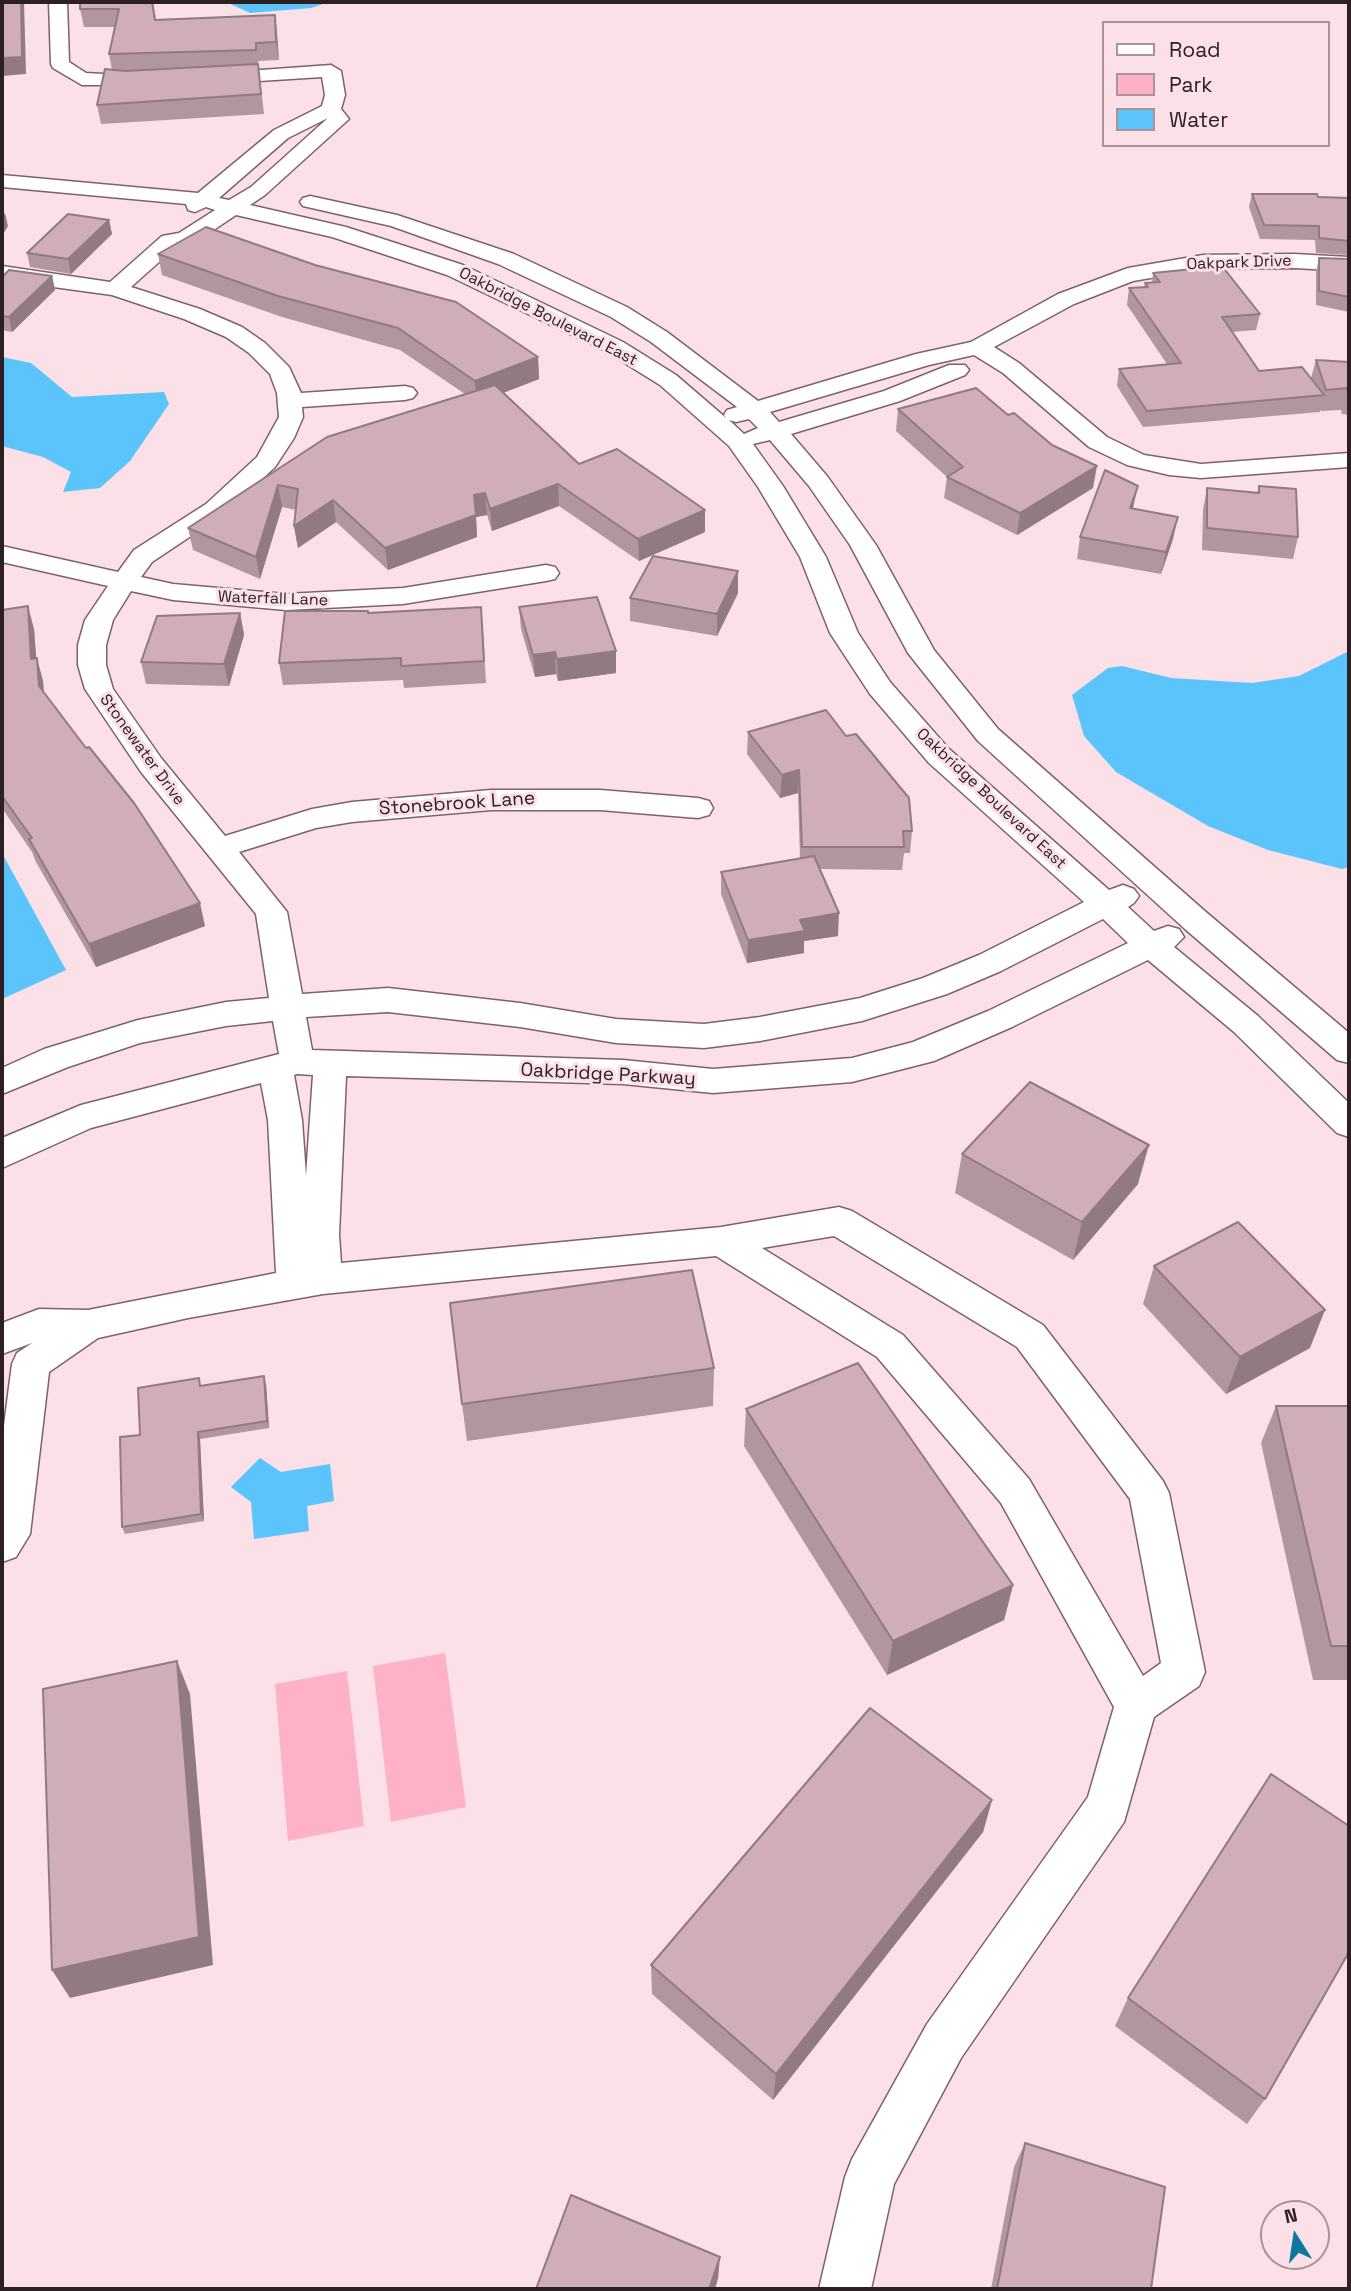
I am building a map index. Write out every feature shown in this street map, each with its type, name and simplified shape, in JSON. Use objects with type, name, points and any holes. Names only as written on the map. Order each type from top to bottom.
[{"type":"street","points":[[58,2],[60,64],[82,79],[129,82],[170,80]]},
{"type":"street","points":[[115,289],[170,241],[186,238],[228,196],[266,147],[281,134],[331,109],[335,95],[331,71],[197,78]]},
{"type":"street","points":[[258,191],[339,119],[331,109]]},
{"type":"street","points":[[266,147],[301,153]]},
{"type":"street","name":"Oakbridge Boulevard East","points":[[2,161],[228,196],[455,270],[615,347],[668,380],[738,441],[770,486],[813,557],[844,633],[880,688],[939,756],[1021,826],[1151,946],[1246,1024],[1349,1125]]},
{"type":"street","name":"Oakbridge Boulevard East","points":[[2,181],[201,200],[258,191],[397,220],[506,259],[619,312],[659,337],[754,410],[818,481],[863,545],[922,653],[988,735],[1196,921],[1349,1051]]},
{"type":"street","points":[[170,241],[170,233],[201,200]]},
{"type":"street","name":"Oakpark Drive","points":[[716,421],[924,359],[978,347],[1066,299],[1128,275],[1203,262],[1294,261],[1349,264]]},
{"type":"street","points":[[2,273],[115,289],[192,314],[234,332],[257,348],[281,372],[291,401],[405,393]]},
{"type":"street","points":[[978,347],[1011,368],[1098,442],[1136,460],[1169,468],[1201,471],[1349,460]]},
{"type":"street","name":"Oakpark Drive","points":[[738,441],[900,392],[959,370],[978,347]]},
{"type":"street","points":[[870,375],[900,392]]},
{"type":"street","name":"Stonewater Drive","points":[[291,401],[291,417],[282,438],[266,462],[215,509],[143,556],[124,580],[99,620],[92,645],[92,665],[99,689],[151,765],[192,819],[220,848],[271,912],[288,1007],[285,1120],[309,1282]]},
{"type":"street","name":"Waterfall Lane","points":[[2,554],[173,592],[230,599],[310,601],[403,596],[546,573]]},
{"type":"street","name":"Stonebrook Lane","points":[[220,848],[290,825],[352,812],[491,800],[600,800],[698,808]]},
{"type":"street","points":[[2,1082],[56,1058],[138,1032],[226,1014],[388,1000],[520,1014],[616,1031],[704,1036],[760,1029],[862,1009],[935,986],[990,963],[1151,881]]},
{"type":"street","name":"Oakbridge Parkway","points":[[2,1155],[16,1146],[81,1118],[214,1081],[286,1065],[331,1063],[623,1072],[713,1081],[852,1070],[922,1052],[1000,1019],[1151,946],[1196,921]]},
{"type":"street","points":[[309,1282],[321,1236],[331,1063]]},
{"type":"street","points":[[2,1339],[39,1324],[88,1325],[188,1303],[309,1282],[721,1241],[839,1221],[1030,1336],[1149,1493],[1184,1672],[1136,1705],[1108,1807],[944,2042],[870,2177],[845,2289]]},
{"type":"street","points":[[721,1241],[890,1346],[1015,1491],[1136,1705]]},
{"type":"street","points":[[2,1544],[10,1534],[31,1364],[88,1325]]},
{"type":"green space","points":[[445,1653],[466,1807],[391,1822],[373,1666]]},
{"type":"green space","points":[[347,1671],[364,1826],[288,1841],[275,1684]]},
{"type":"water","points":[[226,2],[329,2],[311,8],[250,13]]},
{"type":"water","points":[[2,357],[31,363],[72,397],[164,392],[169,404],[130,461],[100,488],[63,492],[71,472],[43,457],[2,446]]},
{"type":"water","points":[[1349,651],[1349,867],[1342,869],[1268,850],[1208,826],[1116,772],[1084,736],[1072,695],[1108,668],[1122,666],[1171,678],[1252,683],[1299,676]]},
{"type":"water","points":[[2,853],[66,970],[2,999]]},
{"type":"water","points":[[260,1458],[281,1472],[330,1464],[334,1501],[307,1506],[309,1531],[254,1539],[251,1502],[231,1487]]},
{"type":"building","points":[[2,2],[21,2],[22,57],[2,58]]},
{"type":"building","points":[[80,2],[152,2],[155,20],[275,15],[276,42],[256,43],[256,50],[109,54],[119,9],[80,9]]},
{"type":"building","points":[[258,64],[261,94],[97,105],[105,69],[125,71]]},
{"type":"building","points":[[1252,194],[1317,194],[1318,197],[1349,198],[1349,241],[1319,238],[1319,226],[1264,225]]},
{"type":"building","points":[[68,214],[109,220],[68,259],[27,253]]},
{"type":"building","points":[[206,227],[315,265],[456,302],[538,357],[475,381],[398,328],[278,296],[158,254]]},
{"type":"building","points":[[1319,258],[1349,259],[1349,297],[1319,291]]},
{"type":"building","points":[[1222,266],[1260,314],[1222,317],[1259,371],[1302,367],[1324,395],[1147,411],[1119,369],[1181,363],[1129,288],[1148,287],[1145,283],[1160,282],[1153,273]]},
{"type":"building","points":[[9,270],[52,276],[9,317],[2,316],[2,277]]},
{"type":"building","points":[[1316,360],[1349,362],[1349,393],[1347,388],[1326,390]]},
{"type":"building","points":[[495,385],[579,464],[617,449],[705,510],[638,539],[558,484],[490,509],[485,493],[474,495],[476,515],[385,548],[333,500],[294,526],[298,489],[278,485],[256,557],[188,528],[327,437]]},
{"type":"building","points":[[976,388],[1008,415],[1014,413],[1052,445],[1097,466],[1020,513],[947,477],[963,467],[898,409]]},
{"type":"building","points":[[1105,470],[1138,486],[1130,508],[1178,517],[1166,552],[1080,537]]},
{"type":"building","points":[[1259,486],[1296,489],[1298,537],[1207,528],[1207,488],[1259,493]]},
{"type":"building","points":[[653,556],[738,571],[717,614],[630,598]]},
{"type":"building","points":[[597,597],[616,651],[557,659],[555,652],[533,655],[519,607]]},
{"type":"building","points":[[28,606],[31,659],[37,658],[39,686],[86,748],[89,747],[134,803],[200,903],[89,944],[29,839],[32,838],[2,796],[2,610]]},
{"type":"building","points":[[481,607],[484,661],[401,666],[401,658],[279,663],[285,611],[368,613]]},
{"type":"building","points":[[240,613],[224,664],[141,662],[157,616]]},
{"type":"building","points":[[826,710],[846,736],[856,734],[909,798],[912,831],[903,831],[904,847],[802,847],[799,770],[782,775],[748,732]]},
{"type":"building","points":[[814,856],[839,913],[800,920],[805,931],[748,940],[721,872]]},
{"type":"building","points":[[1030,1082],[1149,1145],[1082,1222],[962,1154]]},
{"type":"building","points":[[1238,1222],[1325,1310],[1240,1357],[1154,1266]]},
{"type":"building","points":[[692,1270],[714,1368],[462,1404],[450,1303]]},
{"type":"building","points":[[858,1363],[1013,1585],[893,1641],[746,1409]]},
{"type":"building","points":[[264,1376],[267,1421],[198,1432],[201,1514],[122,1527],[120,1437],[140,1435],[138,1388],[199,1378],[200,1386]]},
{"type":"building","points":[[1276,1406],[1349,1406],[1349,1646],[1331,1646]]},
{"type":"building","points":[[177,1661],[199,1937],[52,1970],[43,1689]]},
{"type":"building","points":[[870,1708],[992,1800],[776,2074],[651,1965]]},
{"type":"building","points":[[1271,1774],[1349,1826],[1349,1952],[1265,2099],[1128,1998]]},
{"type":"building","points":[[1025,2143],[1165,2187],[1151,2289],[997,2289]]},
{"type":"building","points":[[571,2195],[720,2257],[709,2289],[536,2289]]}]
